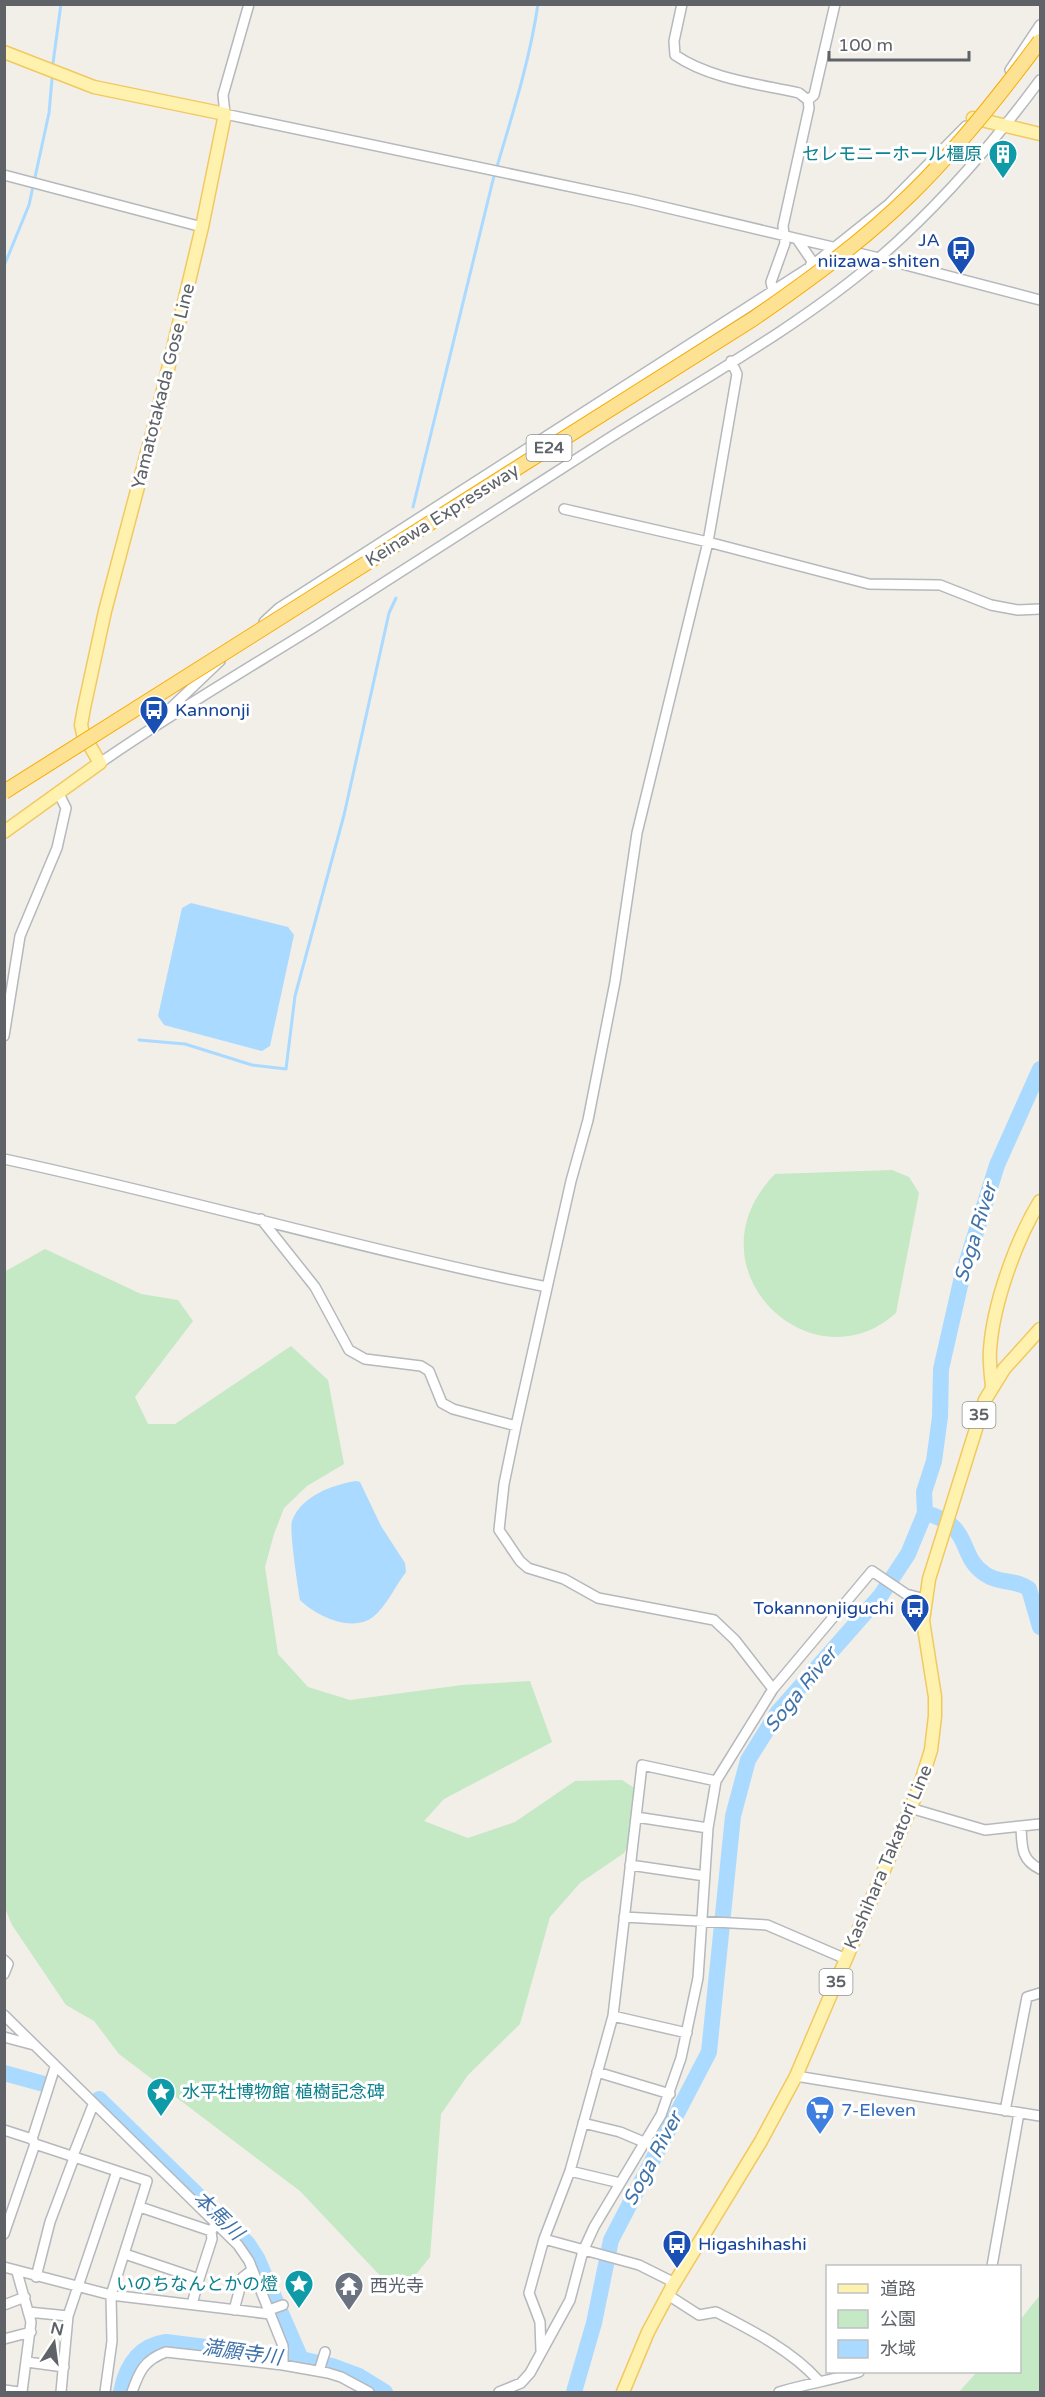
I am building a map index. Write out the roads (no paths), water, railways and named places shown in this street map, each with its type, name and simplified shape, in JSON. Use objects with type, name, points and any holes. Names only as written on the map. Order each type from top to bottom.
[{"type":"highway","name":"Keinawa Expressway","points":[[4,792],[753,319],[806,282],[859,241],[926,179],[1000,95],[1041,40]]},
{"type":"main road","points":[[4,52],[94,87],[225,114]]},
{"type":"main road","name":"Yamatotakada Gose Line","points":[[100,763],[81,725],[84,708],[105,611],[157,415],[202,227],[225,114]]},
{"type":"main road","points":[[973,118],[1041,134]]},
{"type":"main road","points":[[4,832],[100,763]]},
{"type":"main road","name":"Kashihara Takatori Line","points":[[992,1387],[990,1350],[1005,1283],[1022,1235],[1041,1202]]},
{"type":"main road","name":"Kashihara Takatori Line","points":[[623,2392],[670,2291],[761,2141],[796,2076],[926,1769],[934,1733],[935,1697],[924,1631],[925,1599],[979,1415],[992,1387],[1004,1369],[1041,1329]]},
{"type":"street","points":[[249,4],[223,95],[225,114],[634,200],[879,258],[1041,300]]},
{"type":"street","points":[[682,4],[674,41],[675,55],[688,64],[732,78],[799,93],[808,100],[809,108],[783,226],[785,243],[771,282],[773,291]]},
{"type":"street","points":[[808,100],[814,95],[835,4]]},
{"type":"street","points":[[150,728],[181,696],[279,608],[835,249],[889,204],[973,118],[1012,69],[1041,25]]},
{"type":"street","points":[[100,763],[150,728],[383,584],[731,361],[842,287],[879,258],[961,179],[1041,80]]},
{"type":"street","points":[[4,175],[34,185],[202,227]]},
{"type":"street","points":[[797,239],[812,261],[810,267]]},
{"type":"street","points":[[731,361],[737,374],[708,542],[637,833],[615,982],[588,1120],[516,1426],[504,1484],[499,1530],[520,1561],[528,1568],[564,1579],[598,1598],[714,1620],[735,1640],[773,1689]]},
{"type":"street","points":[[564,509],[708,542],[869,584],[940,585],[991,605],[1018,610],[1041,609]]},
{"type":"street","points":[[4,1036],[20,936],[57,848],[66,808],[57,792]]},
{"type":"street","points":[[4,1159],[261,1219],[406,1258],[547,1287]]},
{"type":"street","points":[[261,1219],[315,1287],[349,1350],[365,1359],[421,1366],[429,1371],[441,1403],[453,1409],[516,1426]]},
{"type":"street","points":[[499,2392],[521,2383],[541,2354],[570,2300],[583,2251],[646,2143],[670,2094],[687,2033],[698,1978],[704,1922],[708,1828],[716,1781],[773,1689],[872,1571],[906,1594],[925,1599]]},
{"type":"street","points":[[541,2354],[540,2322],[529,2293],[544,2239],[570,2171],[613,2016],[642,1766],[716,1781]]},
{"type":"street","points":[[910,1808],[985,1830],[1041,1824]]},
{"type":"street","points":[[636,1816],[708,1828]]},
{"type":"street","points":[[1021,1827],[1023,1855],[1026,1861],[1041,1869]]},
{"type":"street","points":[[630,1865],[705,1875]]},
{"type":"street","points":[[624,1917],[766,1925],[846,1959]]},
{"type":"street","points":[[4,1960],[8,1964],[4,1974]]},
{"type":"street","points":[[1005,2111],[1027,1997],[1041,1993]]},
{"type":"street","points":[[4,2015],[214,2227],[238,2245],[274,2310],[283,2346],[283,2363]]},
{"type":"street","points":[[613,2016],[687,2033]]},
{"type":"street","points":[[4,2037],[34,2045]]},
{"type":"street","points":[[4,2234],[55,2067]]},
{"type":"street","points":[[597,2072],[670,2094]]},
{"type":"street","points":[[796,2076],[1041,2116]]},
{"type":"street","points":[[36,2277],[50,2222],[93,2104]]},
{"type":"street","points":[[992,2265],[1019,2113]]},
{"type":"street","points":[[583,2123],[620,2132],[646,2143]]},
{"type":"street","points":[[4,2130],[73,2158],[147,2181]]},
{"type":"street","points":[[105,2392],[112,2341],[111,2295],[147,2181],[157,2167]]},
{"type":"street","points":[[61,2392],[68,2316],[117,2171]]},
{"type":"street","points":[[570,2171],[620,2184]]},
{"type":"street","points":[[140,2207],[214,2227]]},
{"type":"street","points":[[192,2304],[214,2227]]},
{"type":"street","points":[[544,2239],[639,2265],[669,2280],[670,2291],[699,2315],[716,2312],[763,2338],[808,2368],[818,2380]]},
{"type":"street","points":[[125,2254],[199,2279]]},
{"type":"street","points":[[4,2267],[111,2295],[234,2310],[274,2310]]},
{"type":"street","points":[[234,2310],[243,2277],[252,2270]]},
{"type":"street","points":[[4,2390],[20,2392],[31,2332],[25,2297],[17,2272]]},
{"type":"street","points":[[4,2305],[25,2297]]},
{"type":"street","points":[[28,2312],[68,2316]]},
{"type":"street","points":[[4,2339],[31,2332]]},
{"type":"street","points":[[132,2392],[139,2370],[152,2357],[166,2352],[283,2363],[320,2369],[369,2392]]},
{"type":"street","points":[[320,2369],[325,2352]]},
{"type":"street","points":[[27,2362],[64,2367]]},
{"type":"street","points":[[779,2392],[818,2380],[828,2381],[856,2373]]},
{"type":"water","points":[[191,903],[288,927],[294,935],[270,1046],[262,1051],[164,1025],[158,1016],[182,908]]},
{"type":"water","points":[[360,1482],[381,1526],[405,1563],[406,1572],[378,1613],[364,1622],[345,1623],[315,1612],[300,1600],[291,1526],[296,1512],[310,1498],[337,1485]]},
{"type":"waterway","points":[[53,63],[61,4]]},
{"type":"waterway","points":[[413,507],[493,180],[524,71],[538,4]]},
{"type":"waterway","points":[[4,266],[29,205],[49,113],[52,79]]},
{"type":"waterway","points":[[139,1040],[185,1044],[252,1065],[286,1069],[295,996],[344,815],[389,613],[396,598]]},
{"type":"waterway","name":"Soga River","points":[[574,2392],[594,2323],[611,2240],[709,2052],[733,1816],[748,1760],[778,1712],[881,1595],[908,1554],[925,1513],[924,1492],[934,1461],[940,1417],[941,1369],[962,1277],[997,1165],[1040,1069]]},
{"type":"waterway","points":[[925,1513],[951,1525],[963,1541],[976,1567],[985,1574],[1029,1589],[1040,1627]]},
{"type":"waterway","name":"本馬川","points":[[4,2073],[44,2084]]},
{"type":"waterway","name":"本馬川","points":[[99,2099],[248,2244],[257,2258],[301,2359]]},
{"type":"waterway","name":"満願寺川","points":[[121,2392],[126,2374],[135,2359],[148,2348],[166,2342],[301,2359],[332,2366],[359,2376],[385,2392]]},
{"type":"place","name":"セレモニーホール橿原","points":[[1003,180]]},
{"type":"place","name":"JA niizawa-shiten","points":[[961,276]]},
{"type":"place","name":"Kannonji","points":[[154,736]]},
{"type":"place","name":"Tokannonjiguchi","points":[[915,1634]]},
{"type":"place","name":"水平社博物館 植樹記念碑","points":[[161,2118]]},
{"type":"place","name":"7-Eleven","points":[[820,2136]]},
{"type":"place","name":"Higashihashi","points":[[677,2270]]},
{"type":"place","name":"いのちなんとかの燈","points":[[299,2310]]},
{"type":"place","name":"西光寺","points":[[349,2312]]}]
